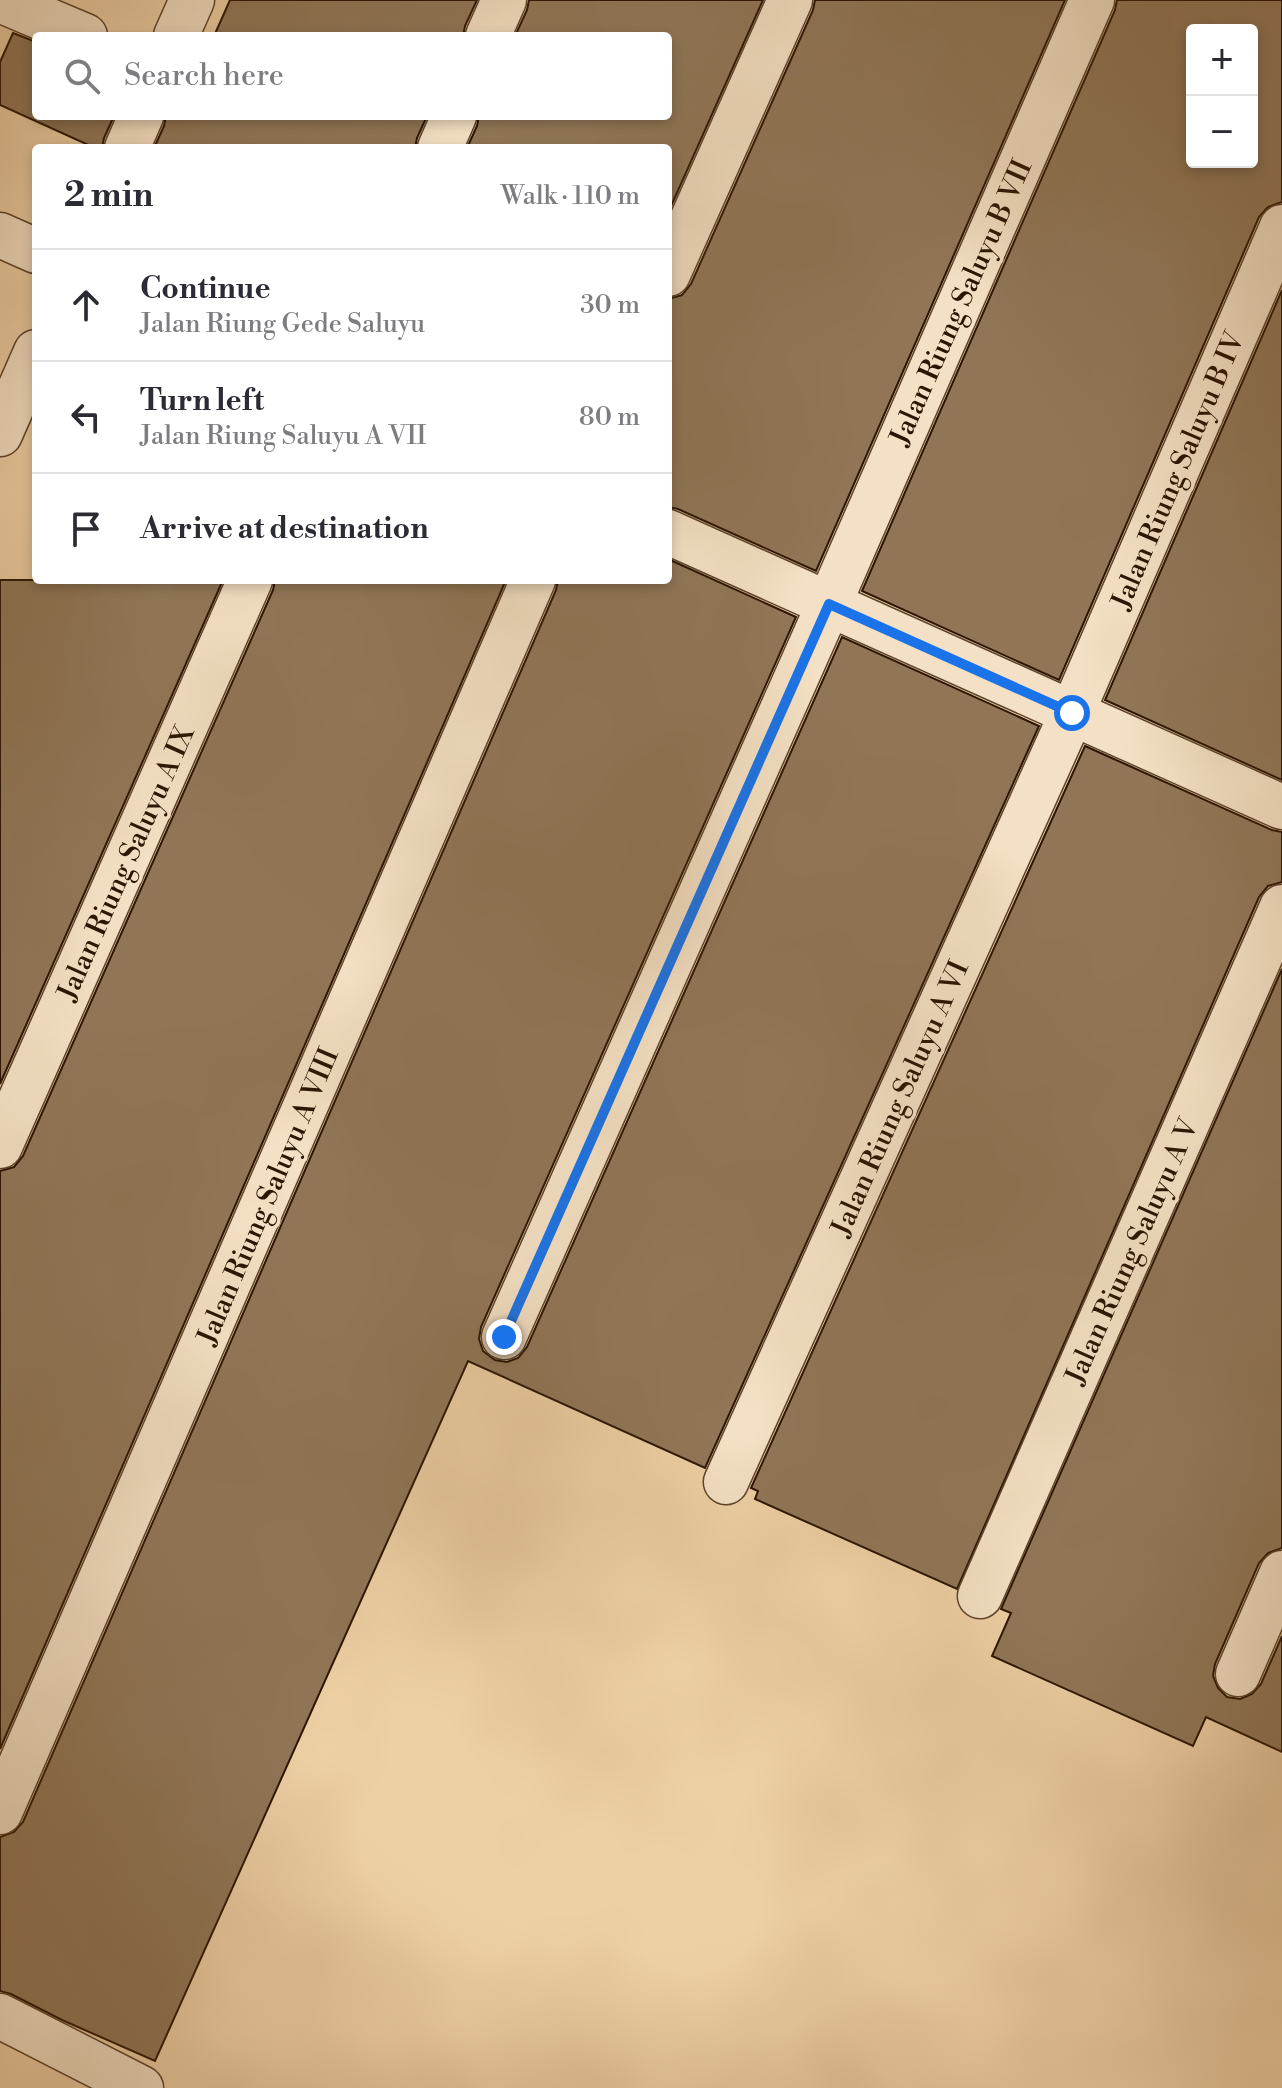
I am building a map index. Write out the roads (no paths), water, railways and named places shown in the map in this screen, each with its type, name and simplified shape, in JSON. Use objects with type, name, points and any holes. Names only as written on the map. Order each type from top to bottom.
[{"type":"street","points":[[0,0],[76,32]]},
{"type":"street","points":[[178,32],[192,0]]},
{"type":"street","points":[[490,32],[504,0]]},
{"type":"street","points":[[672,265],[790,0]]},
{"type":"street","name":"Jalan Riung Saluyu B VII","points":[[504,1337],[829,604],[1092,0]]},
{"type":"street","points":[[129,144],[139,120]]},
{"type":"street","points":[[442,144],[452,120]]},
{"type":"street","name":"Jalan Riung Saluyu B IV","points":[[1072,713],[1282,227]]},
{"type":"street","points":[[0,235],[32,249]]},
{"type":"street","points":[[0,434],[32,361]]},
{"type":"street","points":[[672,534],[1282,807]]},
{"type":"street","name":"Jalan Riung Saluyu A IX","points":[[0,1146],[248,584]]},
{"type":"street","name":"Jalan Riung Saluyu A VIII","points":[[0,1812],[531,584]]},
{"type":"street","name":"Jalan Riung Saluyu A VI","points":[[726,1482],[1072,713]]},
{"type":"street","name":"Jalan Riung Saluyu A V","points":[[980,1596],[1282,907]]},
{"type":"street","points":[[1238,1674],[1282,1573]]},
{"type":"street","points":[[0,2016],[141,2088]]}]
